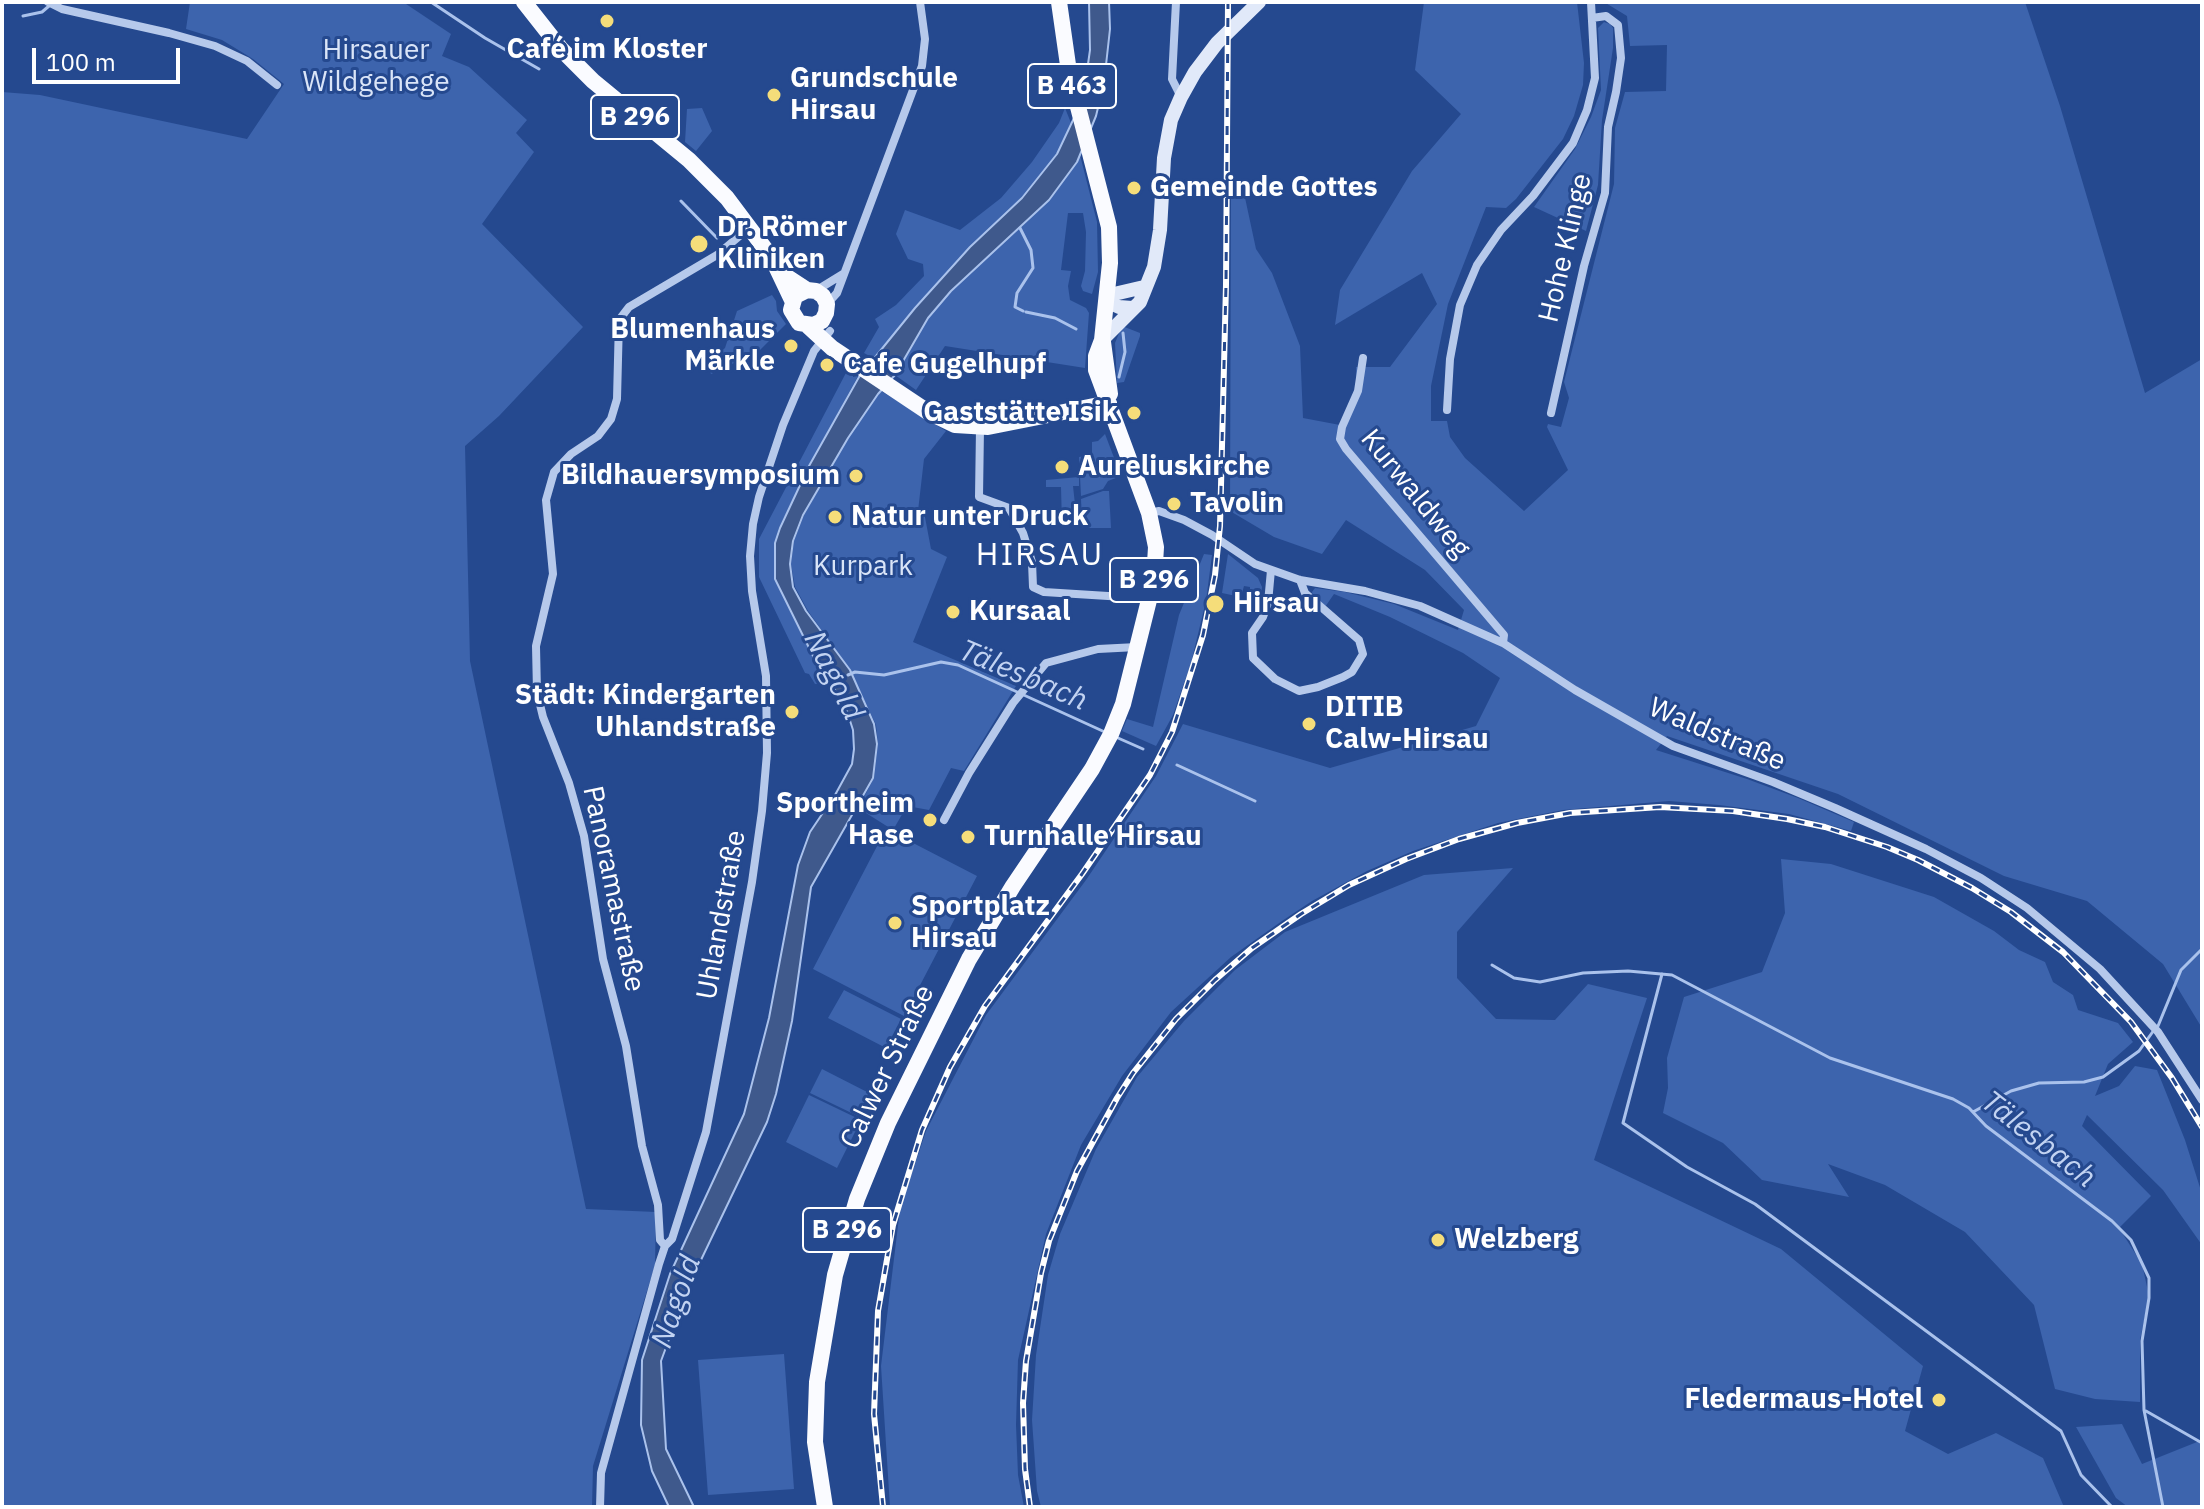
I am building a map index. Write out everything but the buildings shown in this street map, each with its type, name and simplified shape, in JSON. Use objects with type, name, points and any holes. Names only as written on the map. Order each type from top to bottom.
[{"type":"main road","name":"B 296","points":[[524,2],[545,31],[584,73],[705,174],[750,227],[781,273],[821,312],[852,361],[945,423],[980,428],[1109,403]]},
{"type":"main road","name":"B 463","points":[[1060,2],[1069,72],[1109,227],[1110,263],[1096,370]]},
{"type":"main road","points":[[1102,340],[1140,302],[1150,278],[1157,253],[1164,158],[1171,120],[1181,97],[1217,43],[1259,2]]},
{"type":"main road","name":"B 296","points":[[781,273],[792,300],[792,315],[799,323],[808,326],[818,324],[821,312]]},
{"type":"main road","points":[[1132,308],[1119,307],[1106,301],[1114,294],[1144,287]]},
{"type":"main road","points":[[792,300],[798,293],[821,312]]},
{"type":"main road","name":"B 463","points":[[1102,340],[1110,387],[1109,403]]},
{"type":"main road","points":[[1096,370],[1109,403]]},
{"type":"main road","points":[[1080,409],[1092,387],[1096,370]]},
{"type":"main road","name":"Calwer Straße","points":[[825,1507],[815,1442],[817,1382],[835,1275],[857,1199],[888,1123],[969,959],[1105,746],[1117,722],[1138,647],[1154,580],[1156,547],[1149,513],[1109,403]]},
{"type":"street","name":"Uhlandstraße","points":[[600,1507],[601,1473],[665,1246],[672,1239],[706,1132],[762,811],[767,753],[766,676],[752,591],[750,556],[753,524],[783,425],[814,351],[821,312],[837,293],[922,66],[925,39],[920,2]]},
{"type":"street","points":[[1176,2],[1172,79],[1181,97]]},
{"type":"street","points":[[1447,410],[1450,359],[1460,305],[1477,265],[1501,230],[1533,196],[1573,143],[1587,110],[1595,78],[1591,2]]},
{"type":"street","points":[[52,4],[215,46],[247,61],[277,85]]},
{"type":"street","name":"Hohe Klinge","points":[[1551,413],[1584,266],[1605,193],[1608,127],[1621,58],[1618,25],[1606,16],[1592,18]]},
{"type":"street","name":"Panoramastraße","points":[[665,1246],[660,1240],[658,1205],[642,1146],[626,1046],[603,959],[584,836],[537,692],[536,646],[553,574],[546,500],[554,472],[571,454],[605,429],[616,406],[619,320],[629,307],[717,255],[750,227]]},
{"type":"street","points":[[821,312],[830,285],[843,274]]},
{"type":"street","name":"Kurwaldweg","points":[[1363,358],[1358,391],[1340,439],[1504,635],[1503,643]]},
{"type":"street","points":[[980,428],[979,497],[1009,508],[1023,533],[1032,562],[1033,587],[1044,592],[1140,598]]},
{"type":"street","name":"Waldstraße","points":[[1149,513],[1159,511],[1184,520],[1255,564],[1300,580],[1391,596],[1420,606],[1503,643],[1575,690],[1673,746],[1773,782],[1926,849],[1981,878],[2027,908],[2078,949],[2142,1013],[2167,1045],[2202,1100]]},
{"type":"street","points":[[1271,570],[1268,603],[1252,633],[1253,658],[1275,679],[1299,691],[1318,687],[1352,672],[1363,654],[1359,640],[1305,593],[1300,580]]},
{"type":"street","points":[[944,820],[969,773],[1016,699],[1046,663],[1098,649],[1138,647]]},
{"type":"green space","name":"Hirsauer Wildgehege","points":[[190,2],[403,2],[451,34],[442,56],[469,67],[527,120],[516,133],[534,152],[482,224],[583,327],[499,416],[465,446],[470,661],[586,1209],[656,1212],[655,1265],[593,1466],[592,1507],[2,1507],[2,92],[40,95],[247,139],[284,84],[253,59],[222,40],[186,29]]},
{"type":"green space","points":[[1424,2],[1577,2],[1584,63],[1583,85],[1574,116],[1563,139],[1516,199],[1506,208],[1486,207],[1448,304],[1431,386],[1431,421],[1447,421],[1450,437],[1465,458],[1524,511],[1568,470],[1547,427],[1548,424],[1561,427],[1569,398],[1564,382],[1614,184],[1615,128],[1625,92],[1666,91],[1667,45],[1630,46],[1627,16],[1604,2],[2025,2],[2060,106],[2145,393],[2202,359],[2202,1028],[2163,964],[2087,901],[2004,876],[1838,794],[1667,736],[1656,750],[1798,798],[1854,822],[1851,831],[1789,814],[1669,801],[1563,810],[1498,823],[1413,851],[1367,871],[1282,921],[1231,957],[1171,1012],[1122,1076],[1081,1145],[1046,1234],[1018,1360],[1018,1475],[1024,1507],[890,1507],[881,1366],[900,1209],[926,1131],[986,1015],[1086,880],[1156,776],[1183,724],[1330,768],[1476,726],[1500,678],[1463,653],[1390,617],[1334,594],[1325,607],[1313,595],[1315,588],[1345,592],[1394,604],[1458,630],[1464,610],[1425,570],[1346,520],[1322,554],[1274,537],[1230,511],[1231,193],[1244,193],[1256,249],[1272,273],[1300,346],[1303,418],[1340,425],[1356,388],[1356,367],[1390,367],[1437,304],[1422,273],[1335,325],[1340,290],[1412,171],[1461,114],[1415,70]]},
{"type":"green space","points":[[1604,22],[1613,28],[1613,48],[1602,120],[1598,185],[1586,231],[1534,207],[1575,149],[1591,117],[1601,90],[1598,28]]},
{"type":"green space","points":[[702,108],[712,131],[696,151],[685,142],[687,109]]},
{"type":"green space","points":[[1065,108],[1071,123],[1057,154],[1022,198],[970,247],[915,308],[875,359],[864,353],[879,327],[875,319],[896,305],[924,276],[923,264],[908,259],[896,234],[905,210],[960,230],[1001,198],[1032,162],[1059,123]]},
{"type":"green space","points":[[1080,155],[1097,222],[1098,272],[1092,294],[1083,291],[1081,286],[1085,271],[1083,213],[1068,213],[1061,270],[1071,271],[1068,286],[1070,300],[1086,308],[1089,313],[1085,368],[945,346],[916,390],[895,375],[928,318],[951,291],[1049,200]]},
{"type":"green space","points":[[772,295],[777,311],[786,324],[758,352],[711,374],[707,364],[725,348],[737,311]]},
{"type":"green space","points":[[1122,326],[1140,333],[1140,336],[1124,382],[1117,383],[1115,343]]},
{"type":"green space","points":[[848,369],[853,372],[853,377],[858,376],[809,466],[779,528],[775,544],[774,579],[829,683],[815,684],[805,673],[759,577],[759,539]]},
{"type":"green space","name":"Kurpark","points":[[881,391],[946,431],[924,459],[918,511],[924,512],[931,549],[947,557],[913,642],[1016,686],[964,771],[951,768],[929,810],[907,806],[893,830],[858,808],[874,778],[878,744],[876,725],[850,670],[808,611],[795,587],[791,564],[794,541],[804,515],[848,438]]},
{"type":"green space","points":[[1105,434],[1121,476],[1108,481],[1103,489],[1081,496],[1079,457],[1092,455],[1092,442]]},
{"type":"green space","points":[[1079,477],[1079,486],[1073,486],[1077,523],[1062,525],[1061,487],[1046,487],[1046,480]]},
{"type":"green space","points":[[1109,491],[1111,528],[1082,528],[1081,499]]},
{"type":"green space","points":[[1204,554],[1212,555],[1206,601],[1191,663],[1173,715],[1156,746],[1122,731],[1127,719],[1153,727],[1179,615]]},
{"type":"green space","points":[[1228,554],[1258,578],[1262,587],[1260,608],[1256,607],[1258,594],[1250,592],[1250,587],[1244,586],[1242,593],[1236,592],[1236,596],[1222,593]]},
{"type":"green space","name":"Sportplatz Hirsau","points":[[886,829],[977,876],[904,1016],[813,969]]},
{"type":"green space","points":[[1781,859],[1831,864],[1934,897],[1994,931],[2019,950],[2045,962],[2053,982],[2073,995],[2078,1010],[2118,1023],[2133,1042],[2108,1064],[2095,1096],[2119,1086],[2135,1066],[2157,1070],[2185,1140],[2202,1194],[2202,1245],[2163,1190],[2087,1115],[2082,1126],[2151,1196],[2119,1228],[2142,1264],[2149,1296],[2140,1340],[2140,1402],[2095,1399],[2055,1389],[2034,1305],[1965,1232],[1885,1185],[1828,1164],[1849,1197],[1762,1180],[1723,1143],[1663,1113],[1668,1088],[1667,1058],[1684,997],[1762,972],[1785,913]]},
{"type":"green space","points":[[1513,868],[1457,932],[1457,978],[1496,1019],[1555,1020],[1588,984],[1647,998],[1594,1160],[1781,1249],[1923,1366],[1905,1431],[1948,1454],[1996,1433],[2043,1458],[2064,1507],[1041,1507],[1032,1420],[1036,1355],[1048,1275],[1060,1234],[1096,1149],[1137,1077],[1184,1021],[1235,970],[1285,932],[1424,875]]},
{"type":"green space","points":[[844,990],[901,1019],[886,1048],[828,1018]]},
{"type":"green space","points":[[822,1069],[871,1094],[860,1117],[810,1093]]},
{"type":"green space","points":[[809,1095],[861,1120],[837,1168],[786,1142]]},
{"type":"green space","points":[[784,1354],[794,1489],[708,1495],[698,1360]]},
{"type":"green space","points":[[2122,1424],[2142,1464],[2202,1440],[2202,1507],[2128,1507],[2116,1498],[2076,1427]]},
{"type":"water","name":"Nagold","points":[[1089,2],[1109,2],[1110,29],[1104,83],[1096,116],[1077,162],[1049,200],[951,291],[928,318],[895,375],[848,438],[803,515],[793,541],[790,564],[793,587],[806,611],[850,670],[874,724],[877,744],[873,778],[811,887],[792,1021],[776,1094],[767,1122],[689,1285],[661,1361],[666,1449],[694,1507],[669,1507],[652,1471],[641,1425],[642,1360],[670,1274],[744,1114],[769,1018],[798,865],[810,832],[852,764],[854,749],[853,730],[844,702],[819,668],[775,579],[775,543],[809,466],[859,377],[915,308],[970,247],[1022,198],[1057,154],[1083,99],[1090,50]]},
{"type":"waterway","points":[[431,2],[539,69]]},
{"type":"waterway","points":[[23,16],[42,12],[49,6]]},
{"type":"waterway","points":[[681,201],[717,238]]},
{"type":"waterway","points":[[1020,228],[1031,250],[1033,268],[1017,293],[1015,307],[1023,311]]},
{"type":"waterway","points":[[730,249],[759,263]]},
{"type":"waterway","points":[[1026,312],[1055,318],[1076,329]]},
{"type":"waterway","points":[[1119,377],[1125,352],[1123,333]]},
{"type":"waterway","name":"Tälesbach","points":[[848,675],[855,672],[884,675],[941,662],[958,665],[1107,733]]},
{"type":"waterway","name":"Tälesbach","points":[[1118,738],[1143,749]]},
{"type":"waterway","name":"Tälesbach","points":[[1177,765],[1255,801]]},
{"type":"waterway","points":[[2158,1026],[2181,970],[2202,949]]},
{"type":"waterway","name":"Tälesbach","points":[[1492,965],[1514,978],[1540,982],[1583,973],[1628,971],[1672,975],[1830,1058],[1953,1099],[1969,1108],[1986,1126],[2112,1221],[2131,1240],[2149,1278],[2142,1341],[2144,1410],[2163,1507]]},
{"type":"waterway","name":"Tälesbach","points":[[1662,974],[1623,1123],[1687,1167],[1755,1204],[2061,1431],[2081,1475],[2112,1507]]},
{"type":"waterway","points":[[1973,1112],[2011,1091],[2039,1083],[2084,1082],[2103,1077],[2139,1051],[2154,1030]]},
{"type":"waterway","points":[[2146,1411],[2202,1443]]},
{"type":"railway","points":[[883,1507],[874,1414],[878,1311],[893,1225],[922,1130],[950,1067],[985,1006],[1150,775],[1172,732],[1203,635],[1215,575],[1220,526],[1228,2]]},
{"type":"railway","points":[[1030,1507],[1025,1469],[1023,1403],[1026,1361],[1041,1273],[1049,1241],[1077,1171],[1133,1073],[1176,1019],[1252,948],[1349,885],[1459,839],[1570,813],[1660,807],[1733,811],[1787,819],[1825,827],[1887,847],[1972,888],[2011,912],[2063,952],[2131,1022],[2172,1078],[2202,1127]]},
{"type":"place","name":"Café im Kloster","points":[[607,21]]},
{"type":"place","name":"Grundschule Hirsau","points":[[774,95]]},
{"type":"place","name":"Gemeinde Gottes","points":[[1134,188]]},
{"type":"place","name":"Dr. Römer Kliniken","points":[[699,244]]},
{"type":"place","name":"Blumenhaus Märkle","points":[[791,346]]},
{"type":"place","name":"Cafe Gugelhupf","points":[[827,365]]},
{"type":"place","name":"Gaststätte Isik","points":[[1134,413]]},
{"type":"place","name":"Aureliuskirche","points":[[1062,467]]},
{"type":"place","name":"Bildhauersymposium","points":[[856,476]]},
{"type":"place","name":"Tavolin","points":[[1174,504]]},
{"type":"place","name":"Natur unter Druck","points":[[835,517]]},
{"type":"place","name":"Hirsau","points":[[1215,604]]},
{"type":"place","name":"Kursaal","points":[[953,612]]},
{"type":"place","name":"Städt: Kindergarten Uhlandstraße","points":[[792,712]]},
{"type":"place","name":"DITIB Calw-Hirsau","points":[[1309,724]]},
{"type":"place","name":"Sportheim Hase","points":[[930,820]]},
{"type":"place","name":"Turnhalle Hirsau","points":[[968,837]]},
{"type":"place","name":"Sportplatz Hirsau","points":[[895,923]]},
{"type":"place","name":"Welzberg","points":[[1438,1240]]},
{"type":"place","name":"Fledermaus-Hotel","points":[[1939,1400]]},
{"type":"district","name":"HIRSAU","points":[[1040,556]]}]
